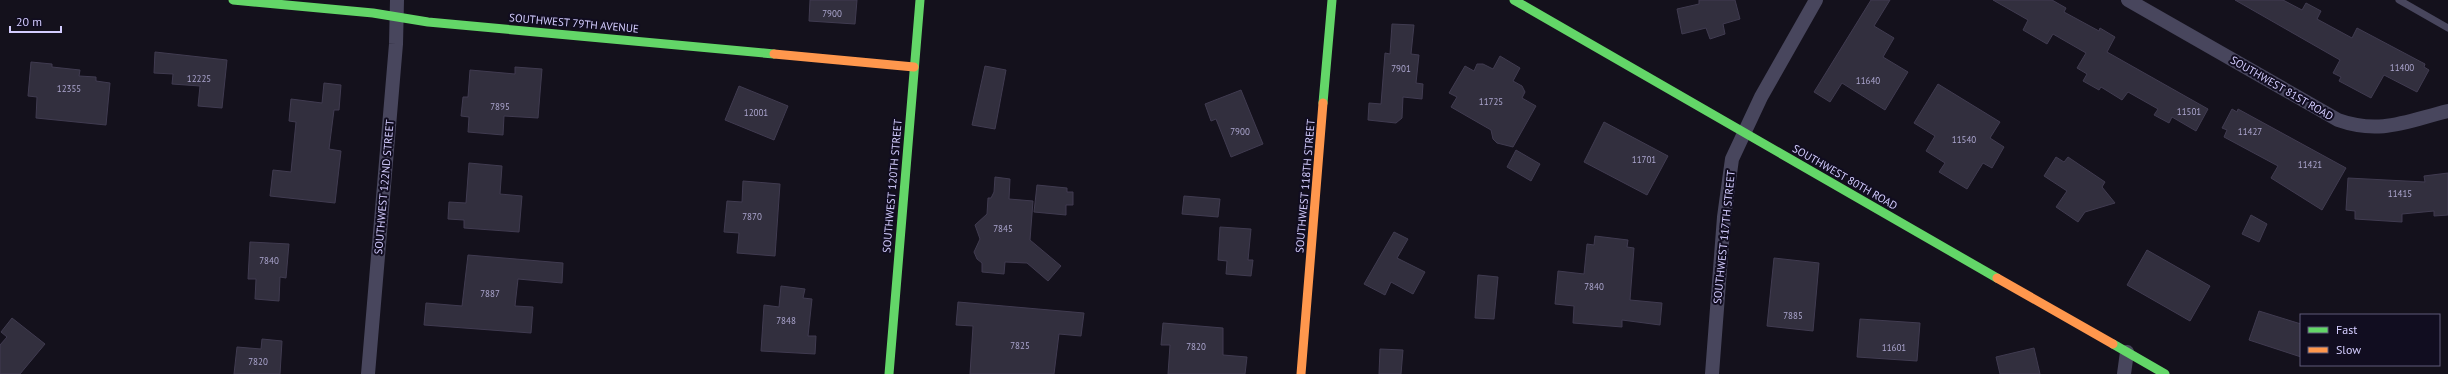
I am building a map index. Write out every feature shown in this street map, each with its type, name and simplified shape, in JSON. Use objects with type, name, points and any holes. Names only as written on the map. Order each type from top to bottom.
[{"type":"street","name":"SOUTHWEST 79TH AVENUE","points":[[233,0],[397,17],[428,22],[914,67]]},
{"type":"street","name":"SOUTHWEST 122ND STREET","points":[[368,374],[397,17],[397,0]]},
{"type":"street","name":"SOUTHWEST 120TH STREET","points":[[889,374],[920,0]]},
{"type":"street","name":"SOUTHWEST 118TH STREET","points":[[1301,374],[1332,0]]},
{"type":"street","name":"SOUTHWEST 80TH ROAD","points":[[1514,0],[1743,134],[2165,374]]},
{"type":"street","name":"SOUTHWEST 117TH STREET","points":[[1712,374],[1726,196],[1732,159],[1760,97],[1816,0]]},
{"type":"street","name":"SOUTHWEST 81ST ROAD","points":[[2128,0],[2344,123],[2365,128],[2380,128],[2448,111]]},
{"type":"street","points":[[2124,374],[2128,352]]},
{"type":"lane","points":[[2399,0],[2448,28]]},
{"type":"building","points":[[810,0],[857,0],[855,24],[809,21]]},
{"type":"building","points":[[1699,0],[1735,0],[1740,19],[1723,24],[1725,34],[1710,39],[1706,28],[1682,34],[1677,9],[1699,4]]},
{"type":"building","points":[[1871,0],[1890,0],[1874,26],[1894,38],[1883,57],[1908,72],[1885,110],[1842,83],[1830,102],[1814,92]]},
{"type":"building","points":[[1993,0],[2052,0],[2066,8],[2064,12],[2099,31],[2100,28],[2115,37],[2107,52],[2208,109],[2196,131],[2172,117],[2169,123],[2154,115],[2158,109],[2128,92],[2122,100],[2101,87],[2099,90],[2083,81],[2087,74],[2077,68],[2086,53],[2053,34],[2047,44],[2023,30],[2028,20]]},
{"type":"building","points":[[2235,0],[2283,0],[2302,10],[2306,3],[2321,11],[2317,19],[2352,38],[2357,28],[2425,64],[2424,67],[2429,70],[2417,92],[2384,75],[2371,98],[2339,81],[2341,77],[2333,73],[2340,60]]},
{"type":"building","points":[[1392,24],[1414,25],[1411,54],[1419,55],[1416,83],[1423,84],[1422,99],[1403,97],[1402,118],[1396,123],[1368,120],[1369,103],[1381,104],[1385,53],[1390,54]]},
{"type":"building","points":[[155,52],[227,60],[222,108],[198,106],[200,86],[172,84],[173,74],[154,73]]},
{"type":"building","points":[[1500,56],[1520,68],[1513,81],[1522,86],[1525,92],[1522,98],[1536,106],[1513,147],[1497,143],[1493,139],[1491,130],[1451,107],[1457,97],[1449,93],[1465,66],[1474,71],[1477,64],[1483,64],[1493,69]]},
{"type":"building","points":[[31,62],[52,64],[52,67],[80,70],[79,76],[96,77],[96,81],[110,83],[106,125],[36,118],[37,97],[28,96]]},
{"type":"building","points":[[985,66],[1006,70],[995,129],[972,125]]},
{"type":"building","points":[[515,67],[542,69],[538,118],[504,116],[503,135],[468,132],[469,117],[461,116],[463,97],[468,97],[470,70],[515,74]]},
{"type":"building","points":[[324,83],[341,85],[339,110],[334,110],[329,149],[341,151],[335,203],[270,196],[273,170],[291,172],[296,122],[289,121],[291,99],[322,103]]},
{"type":"building","points":[[1938,84],[2000,122],[1990,138],[2004,147],[1992,168],[1983,163],[1967,189],[1939,172],[1945,163],[1926,151],[1935,136],[1914,123]]},
{"type":"building","points":[[739,86],[788,106],[774,140],[725,120]]},
{"type":"building","points":[[1241,90],[1263,144],[1231,157],[1216,119],[1211,121],[1205,104]]},
{"type":"building","points":[[2232,109],[2237,112],[2238,109],[2346,168],[2322,210],[2271,178],[2278,166],[2224,137],[2227,130],[2222,128]]},
{"type":"building","points":[[1604,122],[1668,156],[1647,195],[1584,162]]},
{"type":"building","points":[[1516,150],[1540,164],[1531,181],[1507,167]]},
{"type":"building","points":[[2056,157],[2064,162],[2068,157],[2105,182],[2102,187],[2115,203],[2085,212],[2078,222],[2056,207],[2067,191],[2044,176]]},
{"type":"building","points":[[469,163],[502,166],[500,194],[522,196],[519,232],[464,228],[464,220],[448,219],[449,202],[466,203]]},
{"type":"building","points":[[2448,173],[2448,215],[2434,216],[2434,211],[2402,214],[2402,222],[2355,219],[2355,211],[2346,210],[2348,178],[2425,182],[2424,176]]},
{"type":"building","points":[[995,177],[1010,179],[1009,199],[1033,201],[1030,240],[1061,266],[1048,281],[1027,263],[1005,262],[1004,274],[982,272],[982,263],[977,259],[974,252],[980,239],[975,225],[987,214],[988,198],[991,198],[994,192]]},
{"type":"building","points":[[743,181],[780,184],[775,256],[737,253],[739,233],[724,232],[727,201],[742,202]]},
{"type":"building","points":[[1037,185],[1067,188],[1067,192],[1073,192],[1073,205],[1066,205],[1066,215],[1034,212]]},
{"type":"building","points":[[1184,196],[1220,199],[1218,217],[1182,214]]},
{"type":"building","points":[[2251,215],[2267,224],[2259,242],[2242,234]]},
{"type":"building","points":[[1220,227],[1251,229],[1248,260],[1253,260],[1251,276],[1226,274],[1227,261],[1218,260]]},
{"type":"building","points":[[1394,232],[1408,239],[1397,258],[1425,272],[1413,294],[1391,282],[1385,295],[1364,284]]},
{"type":"building","points":[[1595,236],[1628,240],[1627,247],[1634,248],[1630,300],[1662,303],[1660,325],[1622,320],[1622,327],[1573,323],[1574,306],[1555,304],[1558,271],[1584,274],[1587,244],[1594,245]]},
{"type":"building","points":[[250,242],[289,244],[286,278],[280,277],[279,301],[255,299],[256,279],[248,279]]},
{"type":"building","points":[[2147,250],[2210,286],[2190,321],[2127,285]]},
{"type":"building","points":[[468,255],[563,263],[562,283],[518,279],[515,306],[533,307],[531,333],[424,325],[426,303],[462,306]]},
{"type":"building","points":[[1774,258],[1819,263],[1813,331],[1767,326]]},
{"type":"building","points":[[1478,275],[1498,277],[1494,319],[1475,318]]},
{"type":"building","points":[[781,286],[805,289],[803,298],[812,299],[808,336],[816,336],[815,354],[761,351],[764,305],[779,307]]},
{"type":"building","points":[[958,302],[1084,313],[1081,336],[1059,334],[1054,374],[970,374],[973,326],[956,325]]},
{"type":"building","points":[[2259,311],[2300,324],[2300,357],[2249,340]]},
{"type":"building","points":[[12,318],[45,344],[20,374],[0,374],[0,345],[7,337],[1,332]]},
{"type":"building","points":[[1860,319],[1920,323],[1917,361],[1857,357]]},
{"type":"building","points":[[1163,323],[1223,328],[1223,355],[1247,357],[1245,374],[1168,374],[1170,345],[1161,345]]},
{"type":"building","points":[[262,339],[282,341],[280,374],[234,374],[237,347],[261,349]]},
{"type":"building","points":[[2034,348],[2040,374],[2000,374],[1996,357]]},
{"type":"building","points":[[1380,349],[1403,350],[1401,374],[1379,374]]},
{"type":"traffic: fast","points":[[233,0],[373,13],[428,22],[774,54]]},
{"type":"traffic: fast","points":[[889,374],[920,0]]},
{"type":"traffic: fast","points":[[1323,103],[1332,0]]},
{"type":"traffic: fast","points":[[1514,0],[1997,278]]},
{"type":"traffic: fast","points":[[2113,344],[2165,374]]},
{"type":"traffic: slow","points":[[774,54],[914,67]]},
{"type":"traffic: slow","points":[[1301,374],[1323,103]]},
{"type":"traffic: slow","points":[[1997,278],[2113,344]]}]
